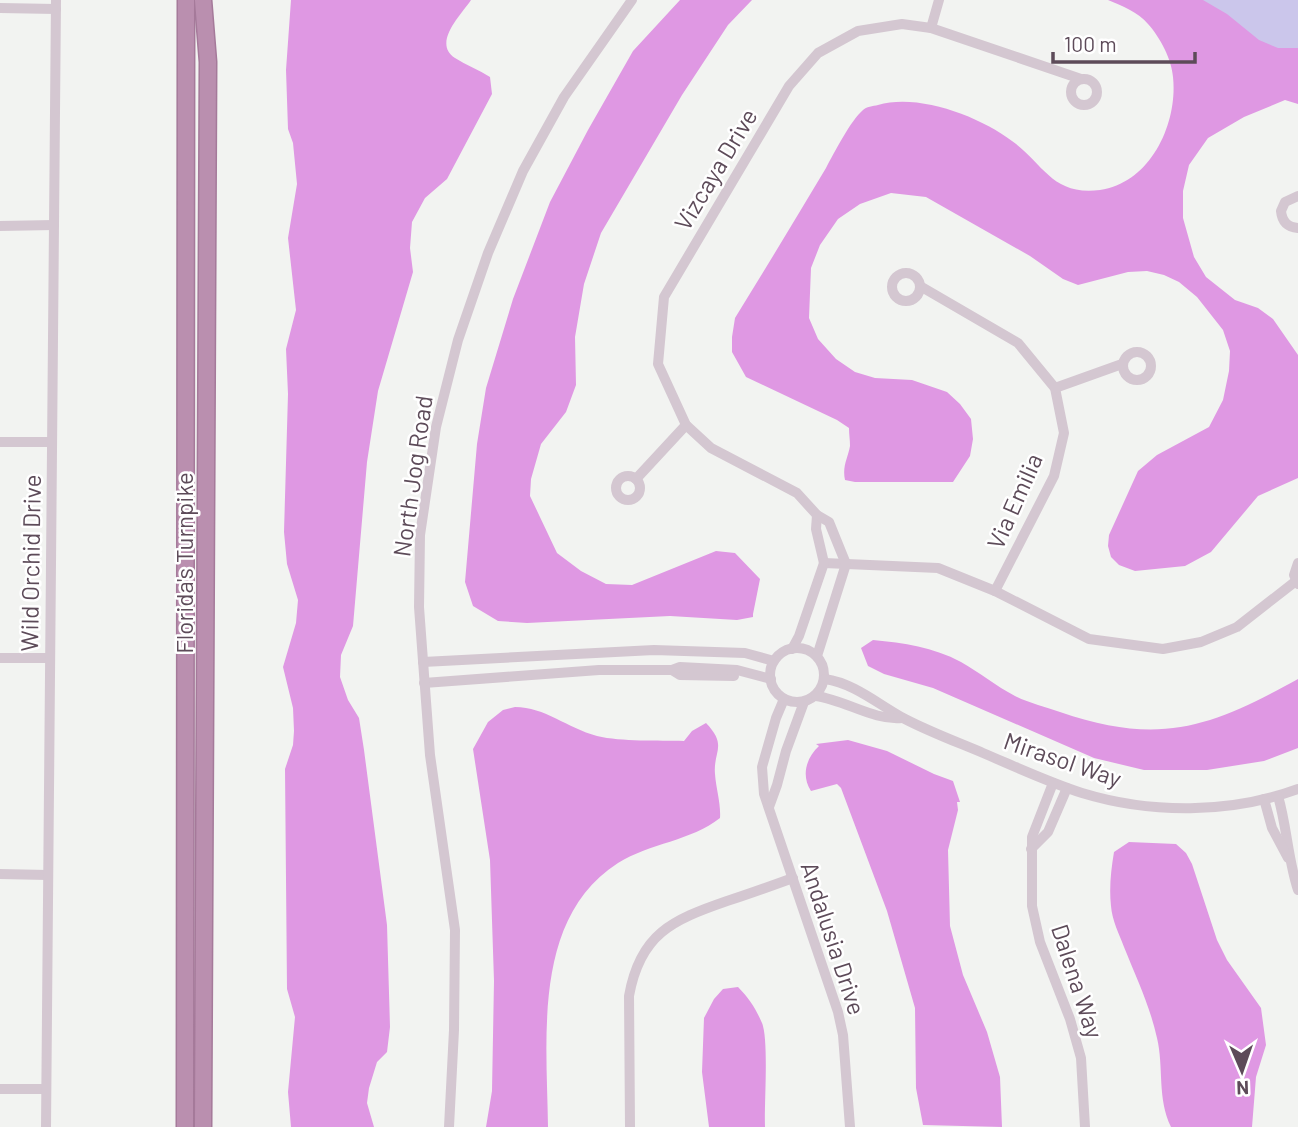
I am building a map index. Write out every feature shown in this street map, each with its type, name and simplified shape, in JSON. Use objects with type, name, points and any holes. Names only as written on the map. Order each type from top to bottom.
[{"type":"highway","name":"Florida's Turnpike","points":[[185,1127],[186,0]]},
{"type":"highway","name":"Florida's Turnpike","points":[[203,0],[208,62],[203,1127]]},
{"type":"highway","points":[[208,62],[214,0]]},
{"type":"street","name":"North Jog Road","points":[[449,1127],[455,930],[430,755],[419,607],[420,536],[436,427],[458,340],[488,253],[523,171],[564,97],[632,0]]},
{"type":"street","points":[[931,28],[939,0]]},
{"type":"street","points":[[0,8],[56,4]]},
{"type":"street","name":"Wild Orchid Drive","points":[[46,1127],[56,4]]},
{"type":"street","name":"Vizcaya Drive","points":[[846,564],[829,522],[817,515],[797,493],[711,448],[686,425],[658,364],[664,297],[789,86],[818,52],[858,31],[902,24],[931,28],[1081,79]]},
{"type":"street","points":[[1298,196],[1288,198],[1281,211],[1284,222],[1288,226],[1298,228]]},
{"type":"street","points":[[0,226],[54,225]]},
{"type":"street","name":"Via Emilia","points":[[920,286],[1018,343],[1055,388],[1063,433],[1054,476],[995,591]]},
{"type":"street","points":[[1055,388],[1122,364]]},
{"type":"street","points":[[636,479],[686,425]]},
{"type":"street","points":[[0,442],[52,442]]},
{"type":"street","points":[[792,649],[824,563],[816,529],[817,515]]},
{"type":"street","points":[[824,563],[938,568],[995,591],[1089,639],[1163,649],[1201,642],[1237,627],[1297,582],[1295,569],[1298,563]]},
{"type":"street","points":[[817,656],[846,564]]},
{"type":"street","points":[[792,649],[806,650],[817,656],[823,666],[825,679],[816,696],[804,702],[784,699],[774,689],[771,680],[774,662],[779,656],[792,649]]},
{"type":"street","points":[[423,662],[654,650],[745,653],[774,662]]},
{"type":"street","points":[[0,657],[50,658]]},
{"type":"street","points":[[424,683],[599,670],[672,670],[680,675],[690,676],[751,674],[771,680]]},
{"type":"street","name":"Mirasol Way","points":[[825,679],[842,681],[902,718],[1053,783],[1107,800],[1178,808],[1208,808],[1264,799],[1298,789]]},
{"type":"street","name":"Mirasol Way","points":[[816,696],[835,698],[888,720],[902,718]]},
{"type":"street","name":"Andalusia Drive","points":[[784,699],[762,766],[764,794],[838,1012],[843,1035],[850,1127]]},
{"type":"street","points":[[769,807],[804,702]]},
{"type":"street","name":"Dalena Way","points":[[1053,783],[1032,837],[1032,906],[1040,942],[1070,1019],[1081,1058],[1085,1127]]},
{"type":"street","points":[[1031,849],[1048,832],[1068,788]]},
{"type":"street","points":[[1278,796],[1298,890]]},
{"type":"street","points":[[1264,799],[1272,828],[1292,863]]},
{"type":"street","points":[[0,874],[48,875]]},
{"type":"street","points":[[630,1127],[629,996],[634,974],[644,953],[664,930],[676,921],[793,878]]},
{"type":"street","points":[[0,1089],[46,1089]]},
{"type":"shaded area","points":[[291,0],[471,0],[455,21],[446,45],[455,58],[490,77],[492,94],[447,179],[425,198],[412,222],[410,248],[413,272],[378,391],[367,462],[353,626],[341,655],[340,677],[348,700],[359,718],[387,925],[390,1027],[387,1052],[377,1062],[369,1088],[367,1103],[374,1127],[291,1127],[288,1092],[295,1017],[287,989],[285,769],[293,745],[294,731],[293,708],[283,667],[296,623],[298,600],[287,564],[284,532],[288,394],[286,349],[296,310],[288,238],[297,184],[293,143],[288,129],[286,70]]},
{"type":"shaded area","points":[[680,0],[752,0],[728,25],[682,95],[601,233],[584,284],[575,337],[576,385],[566,412],[541,444],[531,479],[530,496],[557,553],[581,571],[606,584],[632,585],[716,551],[735,553],[760,579],[753,617],[737,620],[670,616],[527,623],[498,621],[473,606],[465,582],[477,444],[486,388],[513,299],[550,202],[633,51]]},
{"type":"shaded area","points":[[1108,0],[1203,0],[1227,14],[1259,40],[1278,48],[1298,48],[1298,104],[1285,100],[1244,117],[1208,138],[1189,165],[1183,191],[1183,218],[1194,257],[1206,277],[1235,300],[1258,308],[1273,319],[1298,355],[1298,478],[1258,496],[1211,552],[1185,566],[1135,571],[1119,565],[1111,557],[1108,546],[1109,535],[1138,471],[1157,455],[1209,427],[1223,400],[1229,371],[1230,351],[1223,330],[1197,297],[1179,282],[1147,271],[1128,272],[1078,285],[1063,279],[1030,256],[926,197],[891,193],[860,204],[838,219],[820,245],[811,268],[809,318],[818,339],[836,359],[855,372],[875,378],[912,380],[947,392],[960,404],[971,419],[973,439],[970,456],[953,482],[845,480],[850,446],[849,428],[746,377],[732,352],[735,318],[848,129],[866,108],[894,102],[911,102],[966,115],[1012,141],[1050,176],[1070,188],[1100,190],[1118,185],[1134,176],[1158,148],[1166,131],[1173,95],[1172,70],[1165,49],[1148,24],[1135,13]]},
{"type":"shaded area","points":[[1196,0],[1298,0],[1298,80]]},
{"type":"shaded area","points":[[873,640],[929,649],[961,662],[1026,701],[1095,722],[1127,728],[1183,727],[1210,720],[1238,710],[1298,679],[1298,748],[1264,761],[1207,770],[1144,770],[1094,758],[933,688],[884,674],[868,666],[861,648]]},
{"type":"shaded area","points":[[515,707],[536,710],[597,736],[617,739],[684,741],[692,731],[706,723],[718,743],[715,774],[720,818],[696,832],[618,863],[590,887],[571,915],[558,947],[550,983],[546,1056],[548,1127],[486,1127],[492,1091],[494,981],[490,860],[473,749],[488,722],[503,710]]},
{"type":"shaded area","points":[[848,740],[887,751],[953,781],[960,802],[957,802],[958,810],[948,850],[950,926],[963,975],[987,1032],[1000,1077],[1002,1127],[923,1125],[916,1088],[915,1008],[887,911],[841,788],[837,784],[811,791],[806,779],[806,767],[819,746],[816,744]]},
{"type":"shaded area","points":[[1129,842],[1176,844],[1186,853],[1217,940],[1227,960],[1261,1008],[1266,1045],[1256,1077],[1252,1127],[1171,1127],[1162,1094],[1159,1049],[1154,1026],[1116,927],[1110,899],[1114,852]]},
{"type":"shaded area","points":[[738,987],[755,1008],[764,1031],[765,1127],[709,1127],[702,1072],[704,1018],[723,989]]}]
